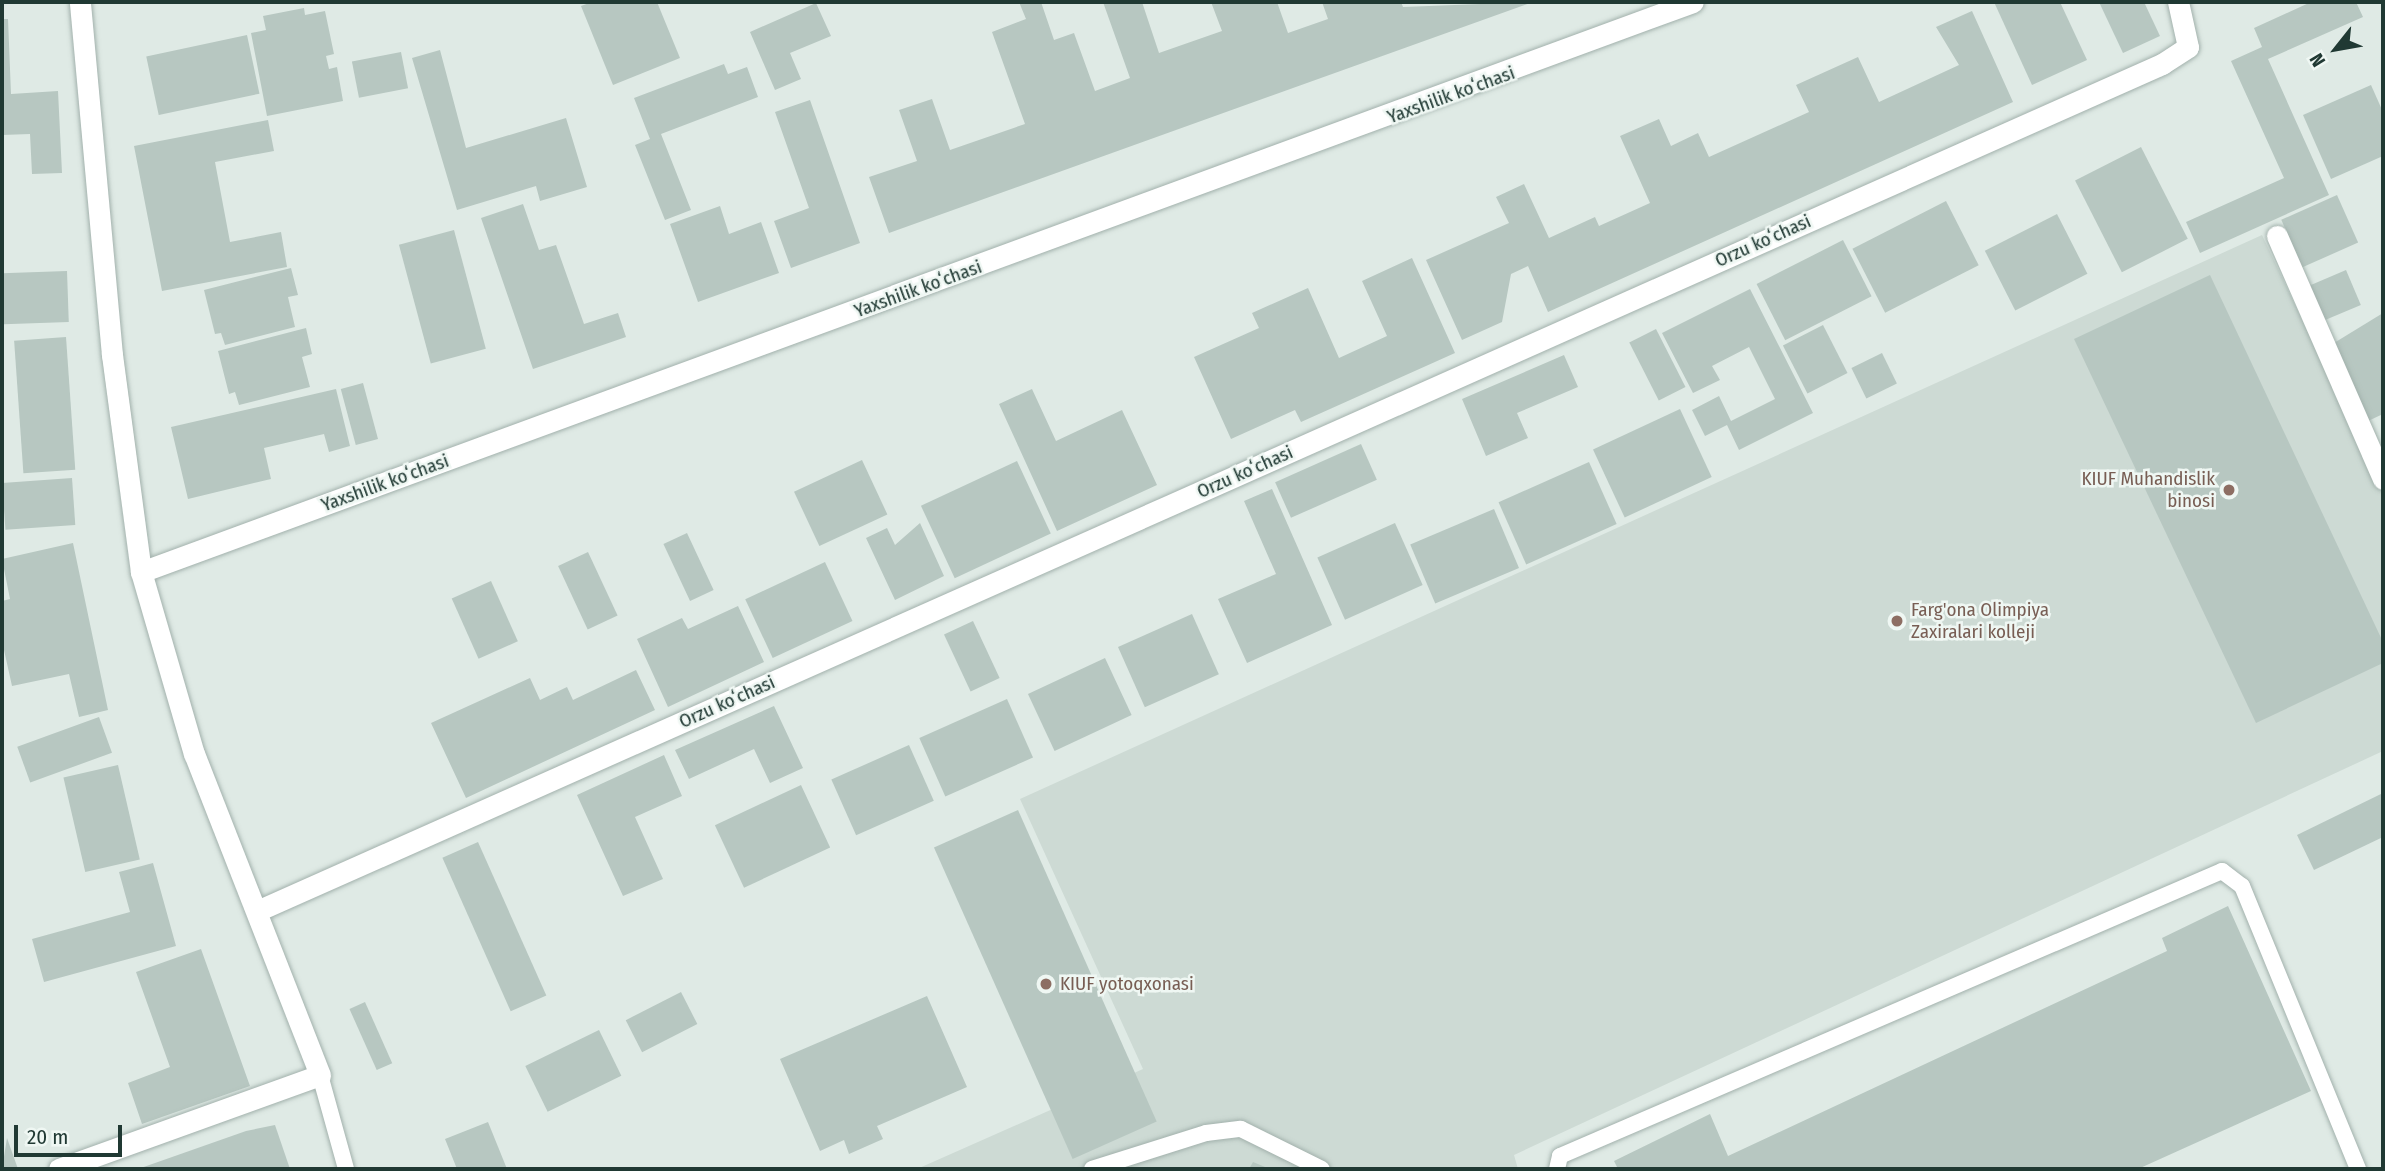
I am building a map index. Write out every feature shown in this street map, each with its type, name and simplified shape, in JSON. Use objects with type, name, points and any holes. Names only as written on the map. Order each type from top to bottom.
[{"type":"street","points":[[59,1169],[320,1075],[194,754],[141,572],[112,355],[80,2]]},
{"type":"street","name":"Yaxshilik koʻchasi","points":[[141,572],[1693,2]]},
{"type":"street","name":"Orzu koʻchasi","points":[[257,911],[2162,64],[2188,47],[2178,2]]},
{"type":"street","points":[[2277,236],[2383,479]]},
{"type":"lane","points":[[1557,1169],[1560,1156],[2222,871],[2242,886],[2358,1169]]},
{"type":"lane","points":[[320,1075],[346,1169]]},
{"type":"lane","points":[[1092,1169],[1206,1133],[1241,1129],[1322,1169]]},
{"type":"shaded area","name":"Farg'ona Olimpiya Zaxiralari kolleji","points":[[2262,235],[2383,491],[2383,751],[1514,1155],[1518,1169],[917,1169],[1143,1069],[1020,799]]},
{"type":"building","points":[[592,2],[657,2],[680,58],[613,85],[581,6]]},
{"type":"building","points":[[1019,2],[1041,2],[1054,40],[1074,33],[1095,91],[1130,78],[1103,2],[1142,2],[1159,53],[1222,31],[1211,2],[1277,2],[1288,33],[1328,19],[1322,2],[1401,2],[1403,7],[1533,2],[889,233],[869,177],[917,161],[899,110],[932,99],[950,150],[1025,124],[992,32],[1026,19]]},
{"type":"building","points":[[1994,2],[2060,2],[2087,60],[2032,85]]},
{"type":"building","points":[[2099,2],[2144,2],[2160,36],[2123,53]]},
{"type":"building","points":[[2311,2],[2356,2],[2363,17],[2268,59],[2329,195],[2200,253],[2186,222],[2284,178],[2231,61],[2262,47],[2254,28]]},
{"type":"building","points":[[816,3],[831,36],[790,53],[801,79],[775,90],[750,32]]},
{"type":"building","points":[[304,8],[305,15],[325,11],[334,54],[326,56],[329,69],[337,67],[343,101],[267,116],[251,33],[266,30],[263,16]]},
{"type":"building","points":[[1972,11],[2013,102],[1548,312],[1528,266],[1511,274],[1502,322],[1462,340],[1426,260],[1509,223],[1496,197],[1524,184],[1549,238],[1595,217],[1599,226],[1650,203],[1620,136],[1659,119],[1671,146],[1698,133],[1709,157],[1809,112],[1796,85],[1858,57],[1879,102],[1959,65],[1936,27]]},
{"type":"building","points":[[2,19],[8,19],[11,94],[58,91],[62,173],[32,174],[30,134],[2,135]]},
{"type":"building","points":[[247,35],[259,94],[159,115],[146,56]]},
{"type":"building","points":[[440,50],[466,148],[566,118],[587,187],[540,201],[536,186],[457,210],[412,58]]},
{"type":"building","points":[[401,52],[408,88],[359,98],[352,62]]},
{"type":"building","points":[[724,64],[728,74],[747,67],[758,97],[661,134],[691,210],[665,220],[635,145],[650,139],[634,98]]},
{"type":"building","points":[[2371,85],[2383,112],[2383,156],[2331,179],[2303,115]]},
{"type":"building","points":[[810,100],[860,243],[791,268],[774,221],[809,208],[775,112]]},
{"type":"building","points":[[268,120],[274,151],[215,162],[230,242],[281,232],[287,267],[162,291],[134,146]]},
{"type":"building","points":[[2141,147],[2188,239],[2122,272],[2075,181]]},
{"type":"building","points":[[2337,195],[2358,243],[2302,267],[2281,220]]},
{"type":"building","points":[[1946,201],[1979,265],[1885,313],[1852,249]]},
{"type":"building","points":[[523,204],[539,250],[556,245],[584,324],[618,313],[626,337],[533,369],[481,218]]},
{"type":"building","points":[[720,206],[729,234],[761,222],[779,273],[698,302],[670,224]]},
{"type":"building","points":[[2057,214],[2087,274],[2015,310],[1985,251]]},
{"type":"building","points":[[454,230],[486,349],[431,364],[399,245]]},
{"type":"building","points":[[1843,240],[1872,296],[1785,340],[1757,284]]},
{"type":"building","points":[[1412,258],[1455,353],[1301,422],[1295,410],[1231,439],[1194,357],[1259,328],[1252,313],[1308,288],[1339,358],[1387,336],[1362,281]]},
{"type":"building","points":[[291,268],[298,295],[288,297],[295,327],[225,345],[221,333],[215,334],[204,290]]},
{"type":"building","points":[[2346,270],[2361,305],[2324,321],[2309,286]]},
{"type":"building","points":[[67,271],[69,322],[4,324],[2,273]]},
{"type":"building","name":"KIUF Muhandislik binosi","points":[[2210,275],[2383,642],[2383,663],[2256,723],[2074,339]]},
{"type":"building","points":[[1750,289],[1813,413],[1739,450],[1727,425],[1705,436],[1692,410],[1719,396],[1731,421],[1775,399],[1749,347],[1712,366],[1720,380],[1693,393],[1662,333]]},
{"type":"building","points":[[2383,313],[2383,414],[2368,421],[2334,343]]},
{"type":"building","points":[[1823,325],[1848,373],[1807,394],[1783,345]]},
{"type":"building","points":[[306,328],[312,354],[302,357],[310,387],[239,405],[235,392],[229,394],[218,351]]},
{"type":"building","points":[[1656,329],[1686,387],[1659,401],[1629,343]]},
{"type":"building","points":[[66,337],[75,470],[23,473],[14,341]]},
{"type":"building","points":[[1882,353],[1897,384],[1866,398],[1851,368]]},
{"type":"building","points":[[1564,355],[1578,387],[1517,413],[1528,438],[1486,456],[1462,399]]},
{"type":"building","points":[[363,383],[378,439],[356,445],[341,389]]},
{"type":"building","points":[[336,389],[350,446],[329,452],[324,434],[264,448],[271,479],[188,499],[171,427]]},
{"type":"building","points":[[1032,389],[1056,441],[1122,410],[1157,485],[1057,531],[999,404]]},
{"type":"building","points":[[1680,409],[1712,477],[1625,518],[1593,450]]},
{"type":"building","points":[[1361,444],[1377,480],[1291,518],[1275,482]]},
{"type":"building","points":[[862,460],[887,514],[819,546],[794,492]]},
{"type":"building","points":[[1017,461],[1051,534],[955,578],[921,506]]},
{"type":"building","points":[[1589,462],[1617,524],[1526,564],[1499,502]]},
{"type":"building","points":[[72,478],[75,525],[5,530],[2,483]]},
{"type":"building","points":[[1272,489],[1332,625],[1247,663],[1218,599],[1276,574],[1244,501]]},
{"type":"building","points":[[1494,509],[1519,568],[1435,603],[1410,545]]},
{"type":"building","points":[[920,523],[944,576],[895,600],[866,538],[887,528],[895,545]]},
{"type":"building","points":[[1395,523],[1423,585],[1345,620],[1317,558]]},
{"type":"building","points":[[687,533],[714,590],[690,601],[663,544]]},
{"type":"building","points":[[73,543],[108,710],[79,717],[69,674],[12,686],[2,641],[2,601],[10,599],[2,559]]},
{"type":"building","points":[[588,552],[618,615],[588,629],[558,566]]},
{"type":"building","points":[[825,562],[852,621],[773,658],[745,599]]},
{"type":"building","points":[[491,581],[518,641],[479,659],[452,598]]},
{"type":"building","points":[[738,606],[764,662],[668,707],[637,639],[682,618],[688,629]]},
{"type":"building","points":[[1192,614],[1219,674],[1145,707],[1118,647]]},
{"type":"building","points":[[973,621],[1000,678],[971,692],[944,635]]},
{"type":"building","points":[[1105,658],[1132,715],[1055,751],[1028,694]]},
{"type":"building","points":[[636,670],[655,710],[466,798],[431,723],[530,678],[540,700],[567,687],[573,700]]},
{"type":"building","points":[[1007,699],[1033,757],[945,797],[919,738]]},
{"type":"building","points":[[774,706],[803,768],[770,783],[754,749],[689,779],[675,750]]},
{"type":"building","points":[[99,717],[112,753],[30,782],[17,747]]},
{"type":"building","points":[[909,745],[934,801],[856,835],[831,780]]},
{"type":"building","points":[[664,755],[682,796],[635,817],[663,879],[623,896],[577,795]]},
{"type":"building","points":[[118,765],[140,860],[85,872],[63,778]]},
{"type":"building","points":[[801,785],[830,848],[744,888],[715,825]]},
{"type":"building","points":[[2383,793],[2383,837],[2314,870],[2297,835]]},
{"type":"building","name":"KIUF yotoqxonasi","points":[[1018,810],[1157,1122],[1073,1159],[934,847]]},
{"type":"building","points":[[478,842],[546,995],[511,1011],[442,858]]},
{"type":"building","points":[[153,863],[176,946],[44,982],[32,939],[130,912],[119,872]]},
{"type":"building","points":[[2228,906],[2311,1091],[2138,1169],[1618,1169],[1614,1161],[1710,1114],[1728,1156],[2167,951],[2162,938]]},
{"type":"building","points":[[201,949],[250,1086],[142,1124],[128,1083],[170,1067],[136,972]]},
{"type":"building","points":[[681,992],[697,1024],[642,1052],[626,1020]]},
{"type":"building","points":[[927,996],[967,1087],[877,1126],[883,1139],[849,1154],[844,1140],[820,1151],[780,1059]]},
{"type":"building","points":[[365,1002],[392,1063],[377,1070],[349,1009]]},
{"type":"building","points":[[599,1030],[621,1076],[548,1112],[525,1066]]},
{"type":"building","points":[[488,1122],[507,1169],[457,1169],[445,1139]]},
{"type":"building","points":[[275,1125],[290,1169],[138,1169],[246,1131]]},
{"type":"building","points":[[7,1138],[18,1169],[2,1169]]},
{"type":"building","points":[[1253,1162],[1270,1169],[1249,1169]]},
{"type":"place","name":"KIUF Muhandislik binosi","points":[[2229,490]]},
{"type":"place","name":"Farg'ona Olimpiya Zaxiralari kolleji","points":[[1897,621]]},
{"type":"place","name":"KIUF yotoqxonasi","points":[[1046,984]]}]
